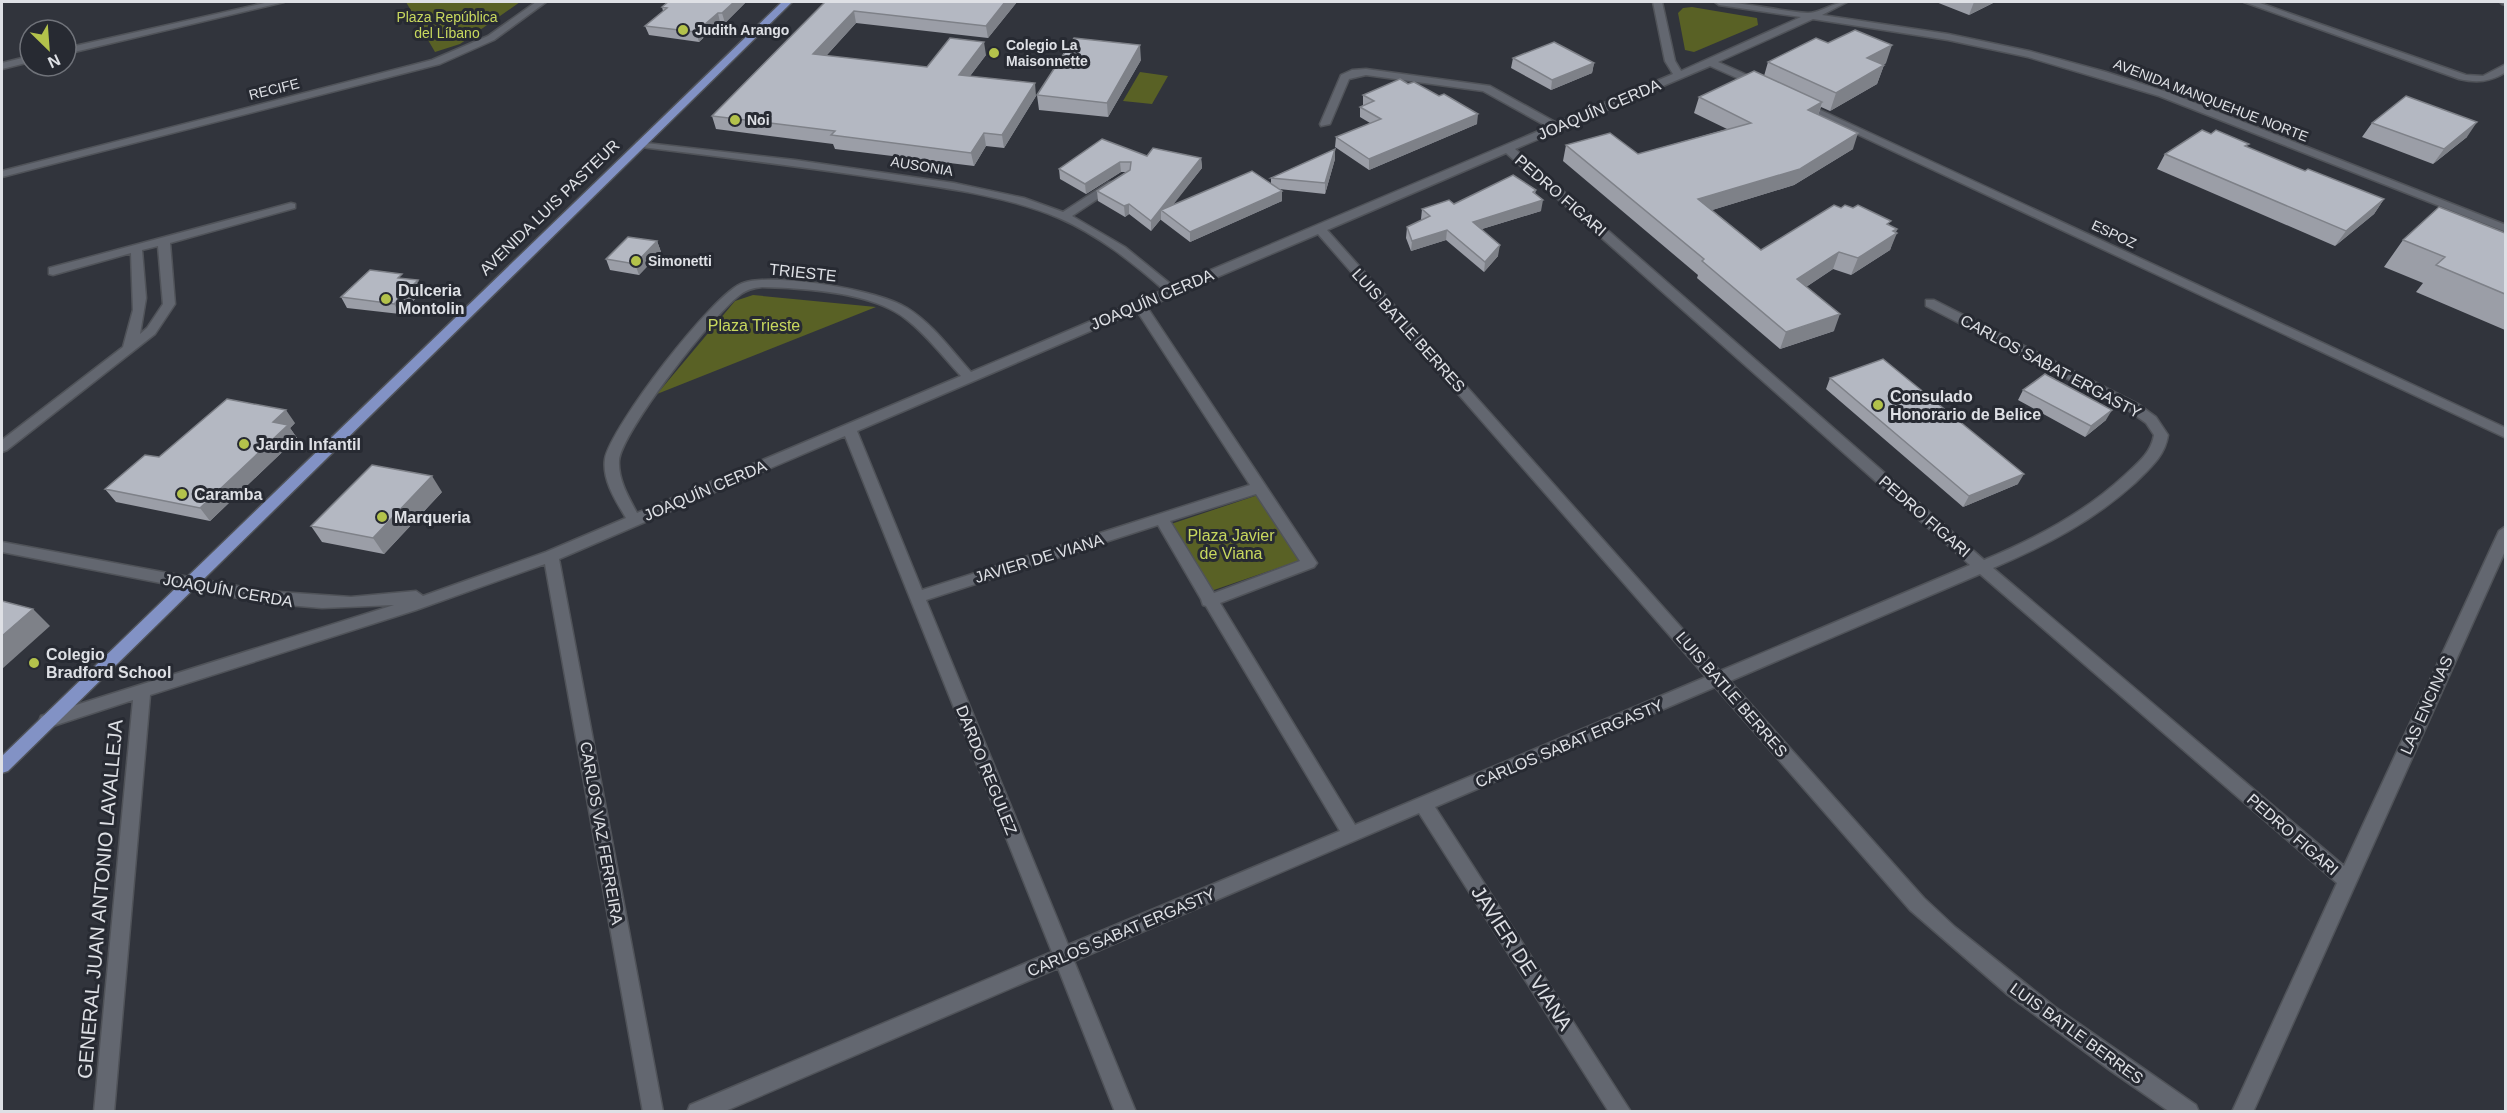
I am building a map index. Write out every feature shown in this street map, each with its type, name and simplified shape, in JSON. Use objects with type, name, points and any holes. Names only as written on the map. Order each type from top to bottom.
[{"type":"main road","name":"AVENIDA LUIS PASTEUR","points":[[2,766],[788,2]]},
{"type":"street","points":[[78,48],[279,2]]},
{"type":"street","name":"RECIFE","points":[[2,174],[436,62],[491,38],[541,2]]},
{"type":"street","points":[[1657,2],[1670,61],[1678,75]]},
{"type":"street","name":"AVENIDA MANQUEHUE NORTE","points":[[1719,2],[1959,40],[2029,54],[2102,74],[2163,94],[2505,229]]},
{"type":"street","name":"JOAQUÍN CERDA","points":[[47,721],[457,590],[551,556],[1710,62],[1843,2]]},
{"type":"street","points":[[2249,2],[2463,77],[2476,80],[2490,78],[2505,67]]},
{"type":"street","points":[[2,66],[18,62]]},
{"type":"street","points":[[1710,62],[1770,89]]},
{"type":"street","points":[[1325,124],[1345,77],[1359,72],[1486,88],[1555,127]]},
{"type":"street","name":"ESPOZ","points":[[1791,99],[2505,434]]},
{"type":"street","name":"AUSONIA","points":[[642,144],[962,187],[1010,197],[1064,216],[1116,245],[1172,291]]},
{"type":"street","name":"PEDRO FIGARI","points":[[1507,148],[1982,566],[2347,880]]},
{"type":"street","points":[[1064,216],[1126,176]]},
{"type":"street","points":[[53,271],[291,206]]},
{"type":"street","name":"LUIS BATLE BERRES","points":[[1319,228],[1869,851],[1955,941],[2079,1038],[2189,1112]]},
{"type":"street","points":[[2,447],[151,330],[169,304],[165,241]]},
{"type":"street","points":[[126,348],[137,326],[142,293],[136,249]]},
{"type":"street","name":"TRIESTE","points":[[634,520],[612,473],[615,445],[630,420],[723,303],[739,290],[769,284],[880,300],[912,317],[969,377]]},
{"type":"street","name":"CARLOS SABAT ERGASTY","points":[[697,1112],[1720,680],[2058,532],[2105,502],[2147,463],[2159,448],[2161,435],[2151,420],[2133,407],[1930,303]]},
{"type":"street","points":[[1139,305],[1309,563],[1208,601]]},
{"type":"street","name":"DARDO REGULEZ","points":[[849,429],[1126,1112]]},
{"type":"street","name":"JAVIER DE VIANA","points":[[917,597],[1258,488]]},
{"type":"street","points":[[1162,520],[1208,601],[1352,834]]},
{"type":"street","name":"LAS ENCINAS","points":[[2242,1112],[2505,531]]},
{"type":"street","name":"JOAQUÍN CERDA","points":[[2,547],[230,593],[310,603],[369,603],[457,590]]},
{"type":"street","name":"CARLOS VAZ FERREIRA","points":[[551,556],[653,1112]]},
{"type":"street","name":"GENERAL JUAN ANTONIO LAVALLEJA","points":[[104,1112],[142,691]]},
{"type":"street","name":"JAVIER DE VIANA","points":[[1423,804],[1621,1112]]},
{"type":"green space","name":"Plaza República del Líbano","points":[[406,2],[520,2],[460,44],[435,52]]},
{"type":"green space","points":[[1692,7],[1757,18],[1758,25],[1694,52],[1685,50],[1678,13],[1683,8]]},
{"type":"green space","points":[[1140,72],[1168,76],[1152,104],[1123,101]]},
{"type":"green space","name":"Plaza Trieste","points":[[753,295],[876,307],[657,394],[735,301]]},
{"type":"green space","name":"Plaza Javier de Viana","points":[[1258,495],[1301,560],[1211,591],[1171,524]]},
{"type":"building","points":[[668,2],[734,2],[696,32],[645,26],[667,8],[662,7]]},
{"type":"building","points":[[825,2],[1005,2],[986,26],[854,11],[813,54],[927,67],[950,38],[984,42],[959,75],[1035,83],[1002,135],[984,133],[971,153],[831,135],[835,131],[712,116]]},
{"type":"building","points":[[1855,30],[1892,45],[1867,58],[1884,65],[1836,93],[1768,62],[1816,38],[1828,43]]},
{"type":"building","points":[[1074,38],[1140,45],[1107,103],[1037,95]]},
{"type":"building","points":[[1554,42],[1594,63],[1552,80],[1513,58]]},
{"type":"building","points":[[1754,71],[1822,102],[1808,110],[1858,133],[1800,169],[1698,199],[1761,250],[1834,205],[1841,208],[1845,205],[1853,208],[1858,205],[1891,221],[1887,224],[1897,229],[1893,231],[1897,233],[1858,258],[1839,252],[1797,279],[1840,314],[1786,332],[1702,261],[1704,259],[1566,145],[1610,133],[1638,154],[1751,123],[1699,97]]},
{"type":"building","points":[[1400,79],[1408,84],[1414,82],[1439,96],[1444,94],[1478,114],[1369,159],[1336,137],[1381,119],[1360,107],[1374,101],[1363,95]]},
{"type":"building","points":[[2406,96],[2477,122],[2444,149],[2372,123]]},
{"type":"building","points":[[2202,130],[2211,134],[2216,130],[2249,144],[2245,146],[2305,171],[2308,169],[2384,199],[2346,231],[2165,154]]},
{"type":"building","points":[[1102,139],[1147,156],[1153,148],[1201,158],[1151,221],[1129,204],[1124,206],[1097,191],[1130,170],[1131,162],[1120,162],[1085,184],[1059,169]]},
{"type":"building","points":[[1335,149],[1325,183],[1271,178]]},
{"type":"building","points":[[1252,171],[1282,191],[1190,232],[1161,210]]},
{"type":"building","points":[[1513,175],[1536,190],[1533,192],[1543,200],[1473,222],[1500,245],[1485,262],[1447,230],[1412,241],[1407,227],[1430,216],[1422,209],[1449,200],[1454,204]]},
{"type":"building","points":[[2439,207],[2505,233],[2505,294],[2436,265],[2445,257],[2403,240]]},
{"type":"building","points":[[628,237],[657,241],[635,264],[606,259]]},
{"type":"building","points":[[370,270],[402,274],[398,278],[418,280],[394,304],[341,297]]},
{"type":"building","points":[[1883,359],[2024,474],[1969,496],[1830,378]]},
{"type":"building","points":[[2045,374],[2112,410],[2091,426],[2023,390]]},
{"type":"building","points":[[227,399],[286,410],[273,422],[288,425],[200,508],[105,489],[145,455],[159,457]]},
{"type":"building","points":[[372,465],[432,476],[373,538],[311,526]]},
{"type":"building","points":[[2,601],[33,609],[2,636]]},
{"type":"place","name":"Judith Arango","points":[[683,30]]},
{"type":"place","name":"Colegio La Maisonnette","points":[[994,53]]},
{"type":"place","name":"Noi","points":[[735,120]]},
{"type":"place","name":"Simonetti","points":[[636,261]]},
{"type":"place","name":"Dulceria Montolin","points":[[386,299]]},
{"type":"place","name":"Consulado Honorario de Belice","points":[[1878,405]]},
{"type":"place","name":"Jardin Infantil","points":[[244,444]]},
{"type":"place","name":"Caramba","points":[[182,494]]},
{"type":"place","name":"Marqueria","points":[[382,517]]},
{"type":"place","name":"Colegio Bradford School","points":[[34,663]]}]
